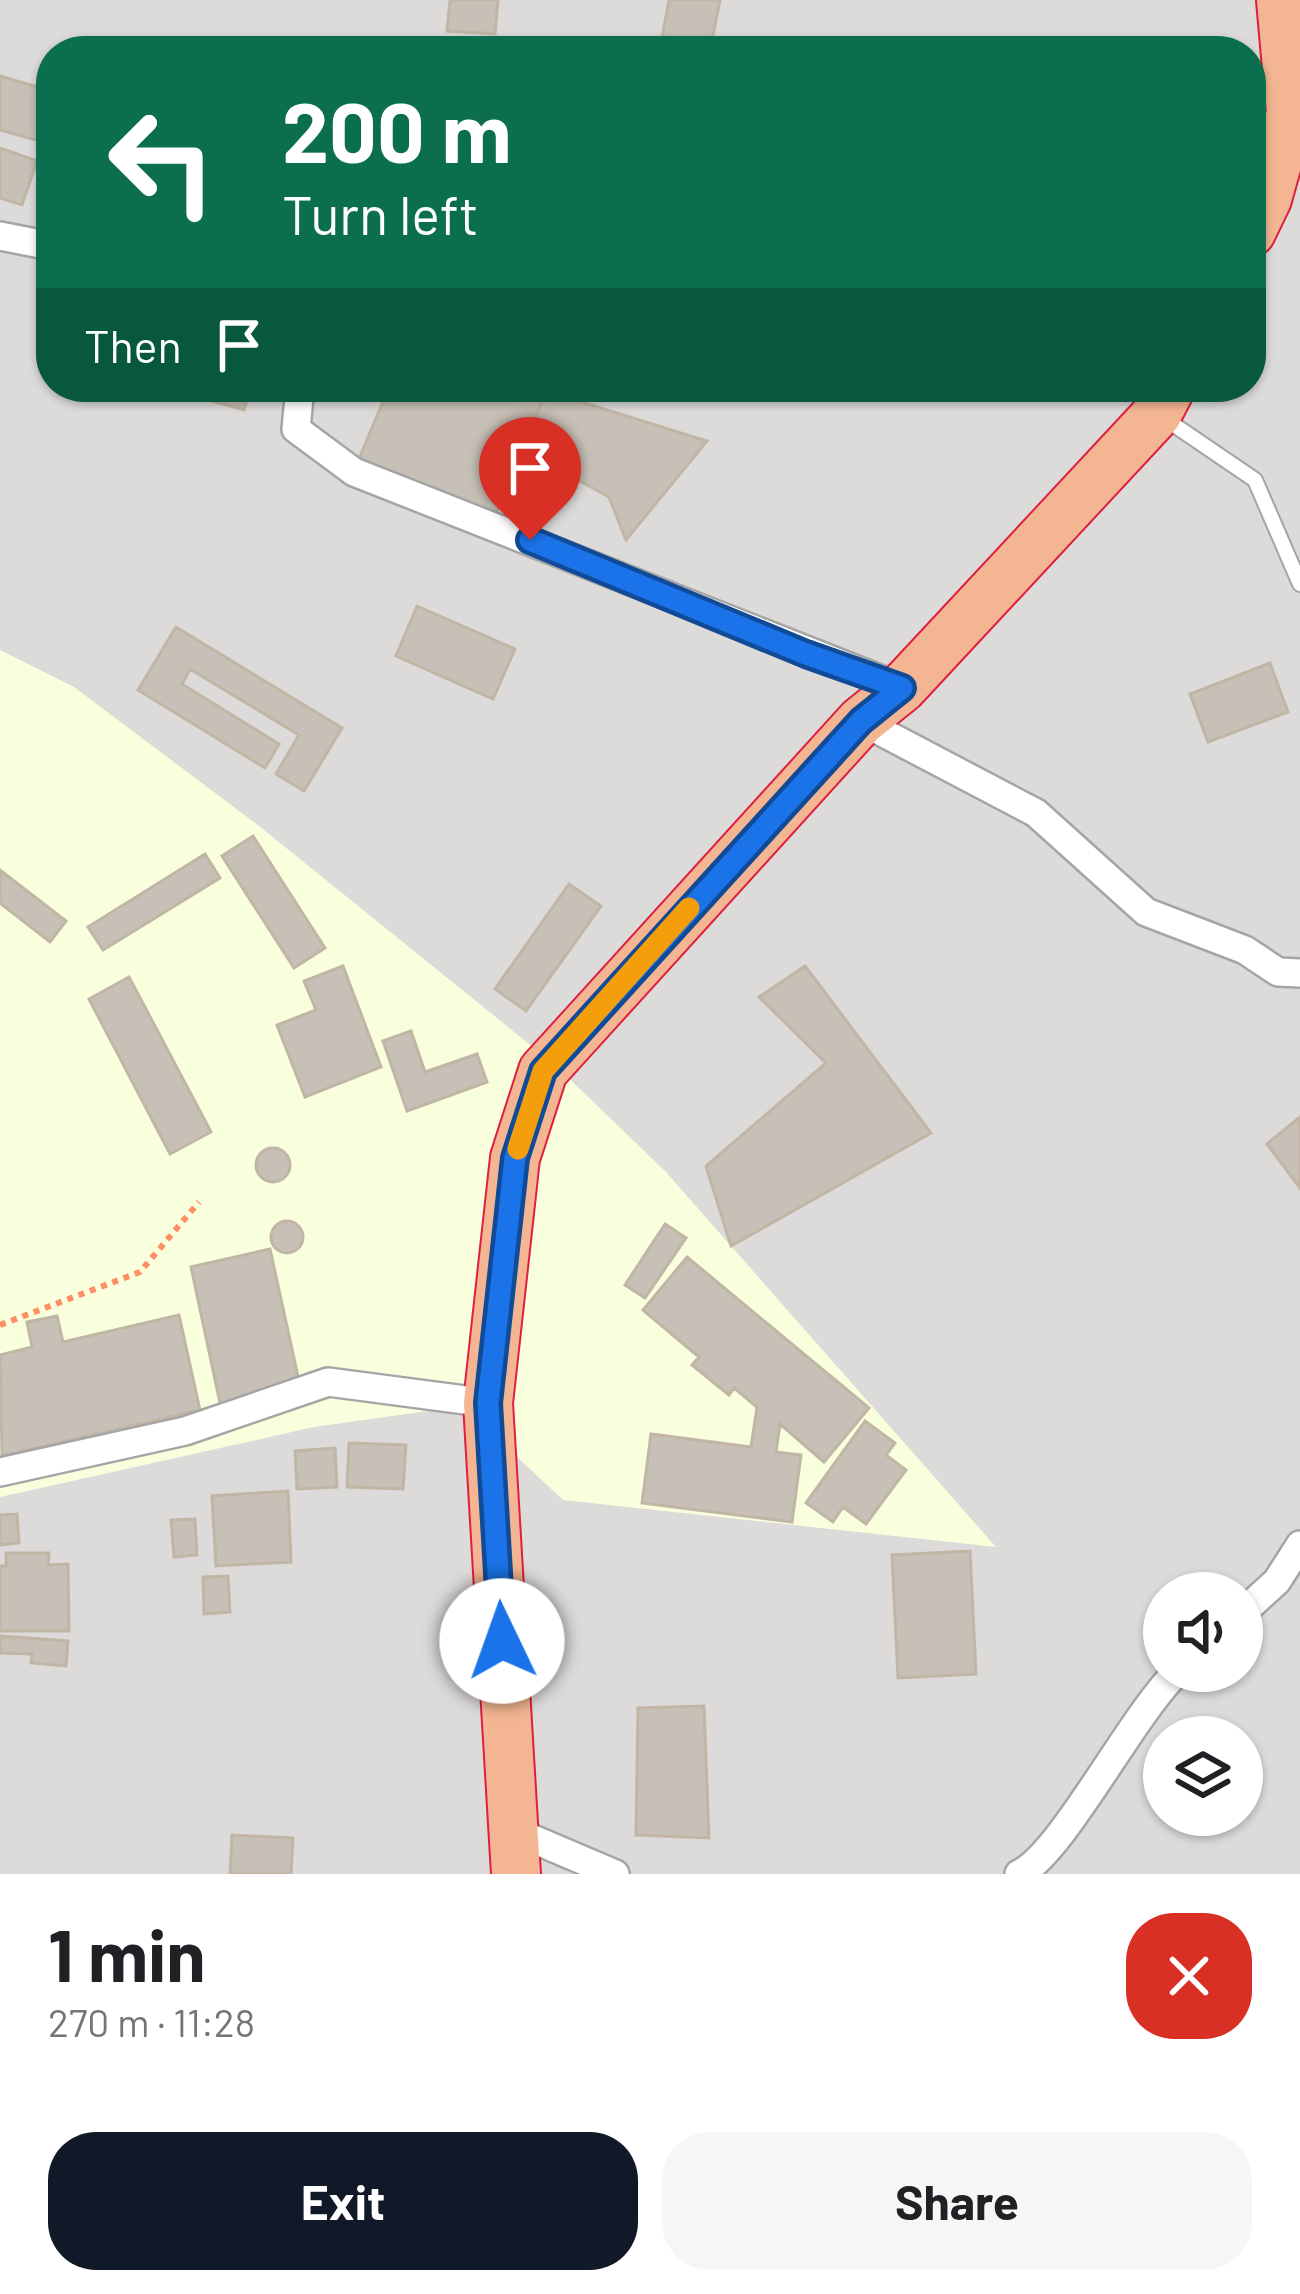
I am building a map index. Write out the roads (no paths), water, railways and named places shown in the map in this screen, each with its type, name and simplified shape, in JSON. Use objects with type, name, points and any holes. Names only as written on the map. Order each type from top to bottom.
[{"type":"highway","points":[[1266,201],[1291,112],[1282,0]]},
{"type":"highway","points":[[515,1852],[488,1403],[515,1158],[543,1071],[861,721],[902,688],[1162,402]]},
{"type":"street","points":[[0,236],[36,243]]},
{"type":"street","points":[[299,402],[296,429],[354,472],[902,688]]},
{"type":"street","points":[[861,721],[1036,813],[1147,911],[1245,950],[1278,972],[1300,974]]},
{"type":"street","points":[[0,1472],[184,1431],[328,1382],[488,1403]]},
{"type":"street","points":[[1263,1594],[1300,1545]]},
{"type":"street","points":[[1019,1874],[1050,1846],[1156,1692]]},
{"type":"street","points":[[515,1852],[615,1874]]},
{"type":"lane","points":[[1166,402],[1255,480],[1300,584]]}]
